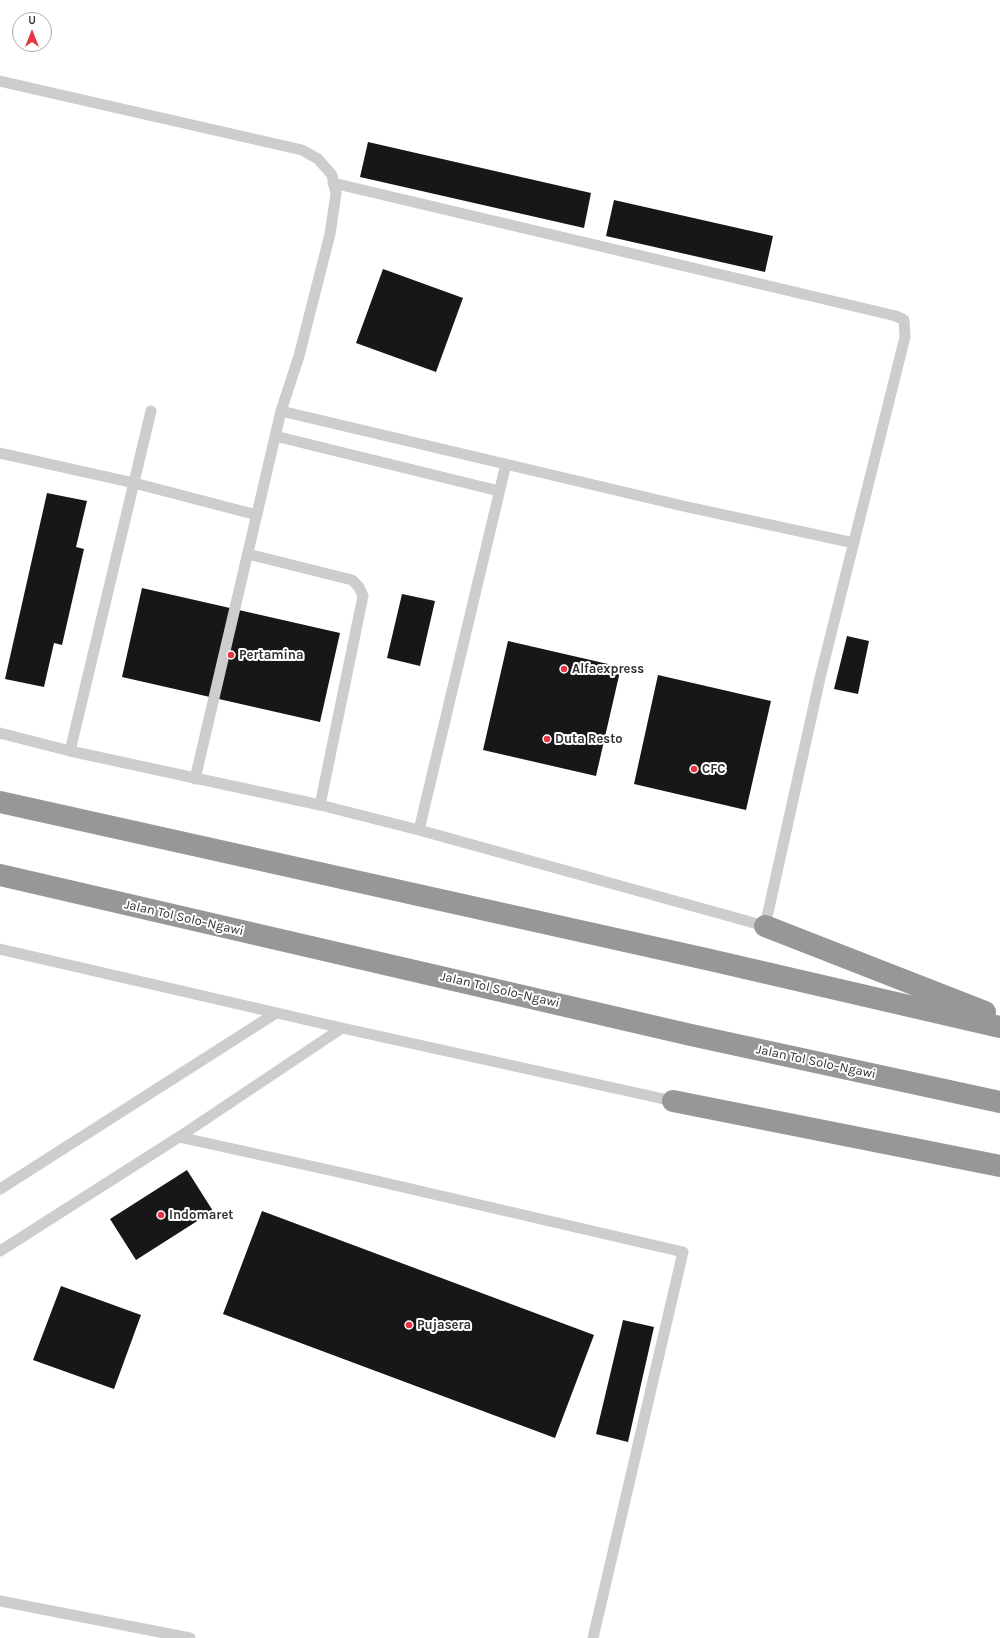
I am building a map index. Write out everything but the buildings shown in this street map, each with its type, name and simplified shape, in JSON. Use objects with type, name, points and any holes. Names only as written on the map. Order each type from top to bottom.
[{"type":"highway","points":[[0,802],[706,959],[1000,1027]]},
{"type":"highway","name":"Jalan Tol Solo–Ngawi","points":[[0,875],[691,1035],[1000,1102]]},
{"type":"highway","points":[[765,926],[1000,1018]]},
{"type":"highway","points":[[673,1101],[1000,1166]]},
{"type":"lane","points":[[0,81],[302,150],[318,159],[332,175],[336,194],[330,234],[299,356],[281,411],[195,779]]},
{"type":"lane","points":[[0,733],[70,751],[320,805],[419,830],[765,926],[820,678],[905,337],[904,320],[896,316],[333,183]]},
{"type":"lane","points":[[70,751],[151,411]]},
{"type":"lane","points":[[281,411],[682,506],[854,543]]},
{"type":"lane","points":[[275,436],[499,491]]},
{"type":"lane","points":[[0,453],[134,483],[257,515]]},
{"type":"lane","points":[[419,830],[506,464]]},
{"type":"lane","points":[[248,554],[352,580],[359,587],[363,596],[320,805]]},
{"type":"lane","points":[[0,949],[342,1028],[673,1101]]},
{"type":"lane","points":[[0,1189],[276,1013]]},
{"type":"lane","points":[[0,1251],[179,1137],[342,1028]]},
{"type":"lane","points":[[179,1137],[684,1252],[593,1638]]},
{"type":"lane","points":[[1,1601],[190,1638]]},
{"type":"place","name":"Pertamina","points":[[231,655]]},
{"type":"place","name":"Alfaexpress","points":[[564,669]]},
{"type":"place","name":"Duta Resto","points":[[547,739]]},
{"type":"place","name":"CFC","points":[[694,769]]},
{"type":"place","name":"Indomaret","points":[[161,1215]]},
{"type":"place","name":"Pujasera","points":[[409,1325]]}]
